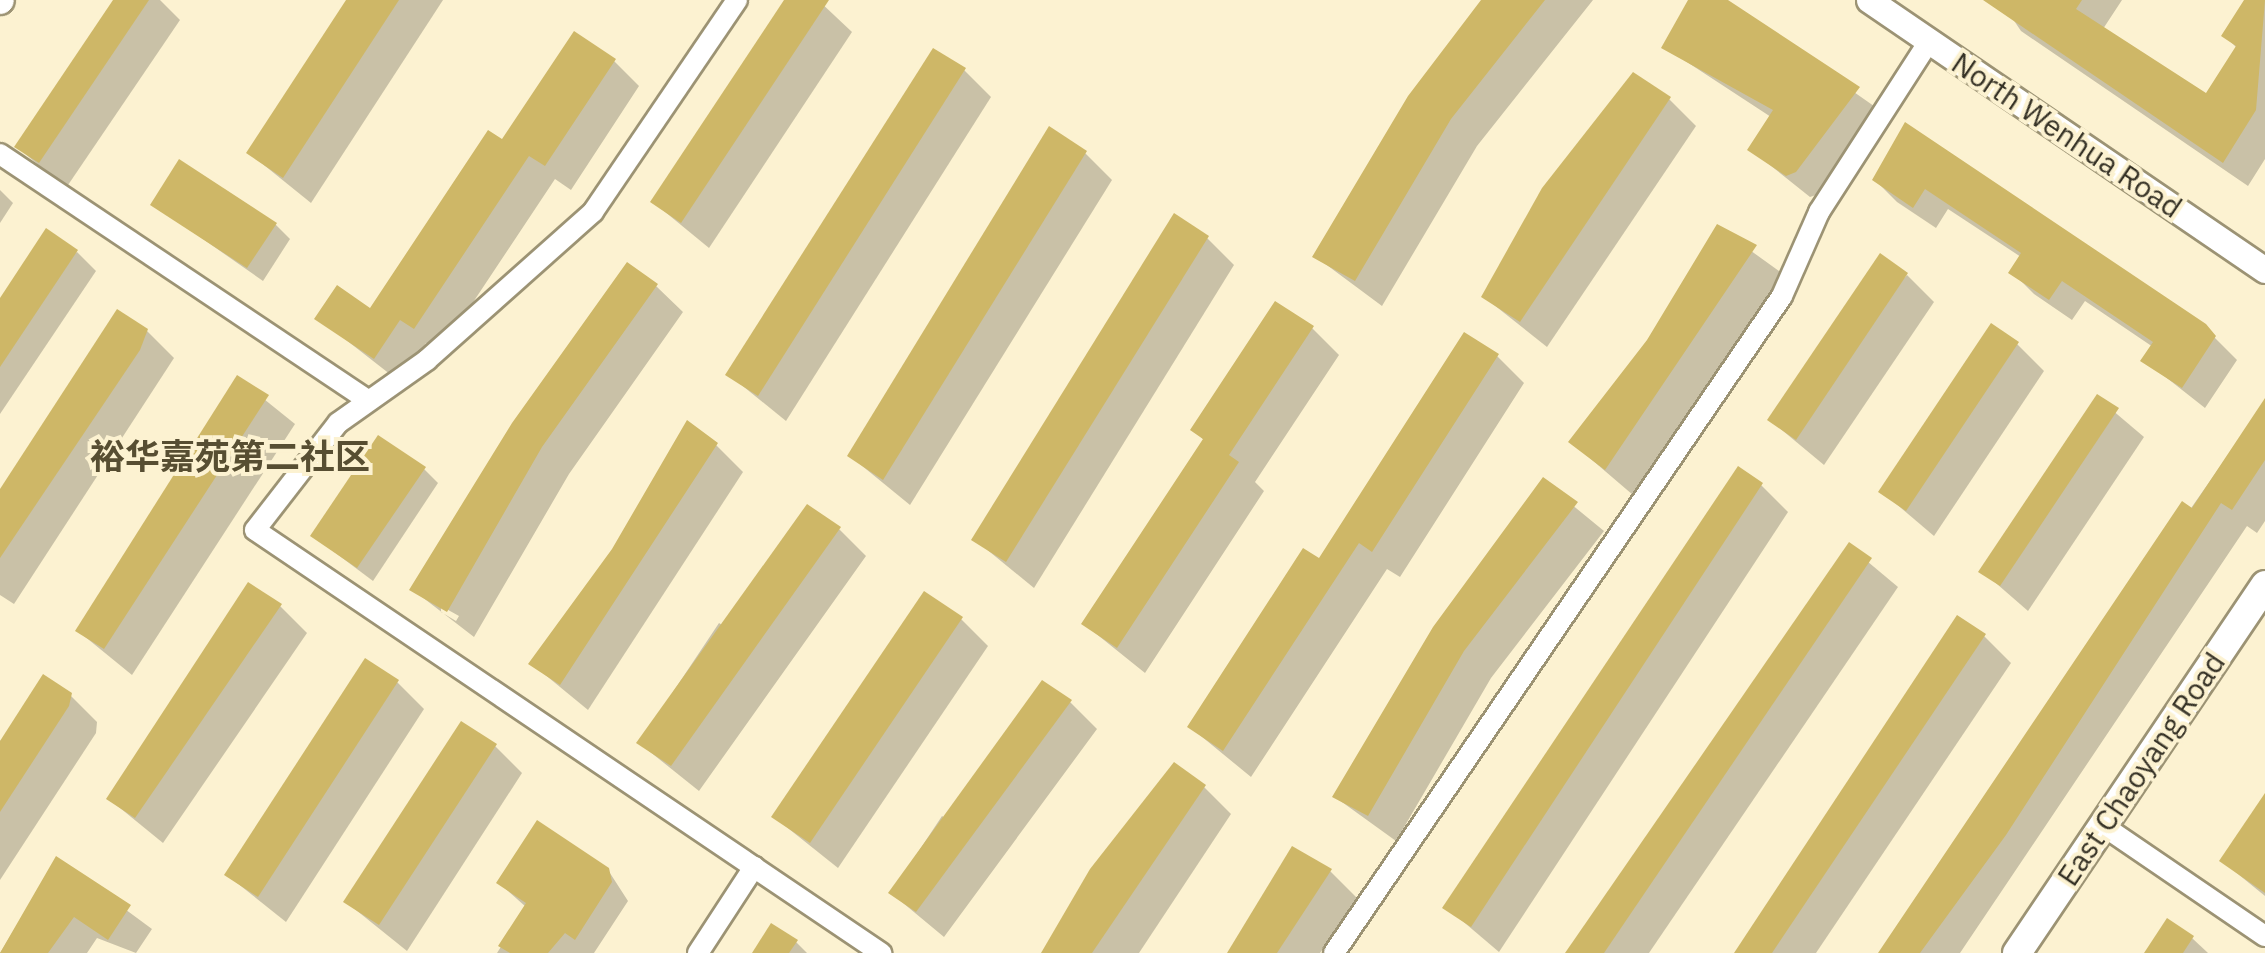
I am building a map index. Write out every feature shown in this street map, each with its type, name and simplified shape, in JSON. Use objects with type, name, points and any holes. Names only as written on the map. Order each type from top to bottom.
[{"type":"main road","name":"East Chaoyang Road","points":[[2017,953],[2265,585]]},
{"type":"street","points":[[737,0],[593,212],[427,360],[366,398],[254,530],[881,953]]},
{"type":"street","name":"North Wenhua Road","points":[[1868,0],[2265,270]]},
{"type":"street","points":[[1334,953],[1782,296],[1820,212],[1929,41]]},
{"type":"street","points":[[0,154],[366,398]]},
{"type":"street","points":[[2102,825],[2265,936]]},
{"type":"street","points":[[698,953],[754,866]]},
{"type":"building","points":[[113,0],[149,0],[39,163],[14,147]]},
{"type":"building","points":[[346,0],[399,0],[283,178],[246,153]]},
{"type":"building","points":[[784,0],[829,0],[681,223],[650,202]]},
{"type":"building","points":[[1481,0],[1545,0],[1451,119],[1355,281],[1312,257],[1408,96]]},
{"type":"building","points":[[1688,0],[1728,0],[1860,87],[1796,172],[1786,176],[1747,150],[1773,110],[1661,48]]},
{"type":"building","points":[[1983,0],[2082,0],[2076,9],[2206,93],[2236,46],[2221,36],[2244,0],[2265,0],[2256,110],[2223,163]]},
{"type":"building","points":[[574,31],[616,59],[545,166],[529,156],[414,329],[400,320],[374,359],[314,319],[337,285],[370,308],[488,130],[502,139]]},
{"type":"building","points":[[933,48],[966,68],[758,396],[725,375]]},
{"type":"building","points":[[1633,72],[1671,97],[1520,322],[1481,297],[1542,188]]},
{"type":"building","points":[[1905,122],[2206,324],[2216,336],[2182,388],[2140,361],[2153,342],[2062,281],[2049,300],[2008,273],[2021,253],[1925,189],[1913,208],[1872,180]]},
{"type":"building","points":[[1049,126],[1087,151],[883,480],[847,456]]},
{"type":"building","points":[[179,159],[277,223],[247,268],[150,205]]},
{"type":"building","points":[[1174,213],[1209,236],[1006,562],[971,540]]},
{"type":"building","points":[[1717,224],[1757,245],[1605,470],[1568,442],[1647,340]]},
{"type":"building","points":[[46,228],[78,250],[0,367],[0,298]]},
{"type":"building","points":[[1880,253],[1908,273],[1796,440],[1767,420]]},
{"type":"building","points":[[627,262],[658,284],[542,447],[447,612],[409,590],[512,423]]},
{"type":"building","points":[[1275,301],[1314,326],[1229,455],[1239,462],[1117,648],[1081,624],[1203,439],[1190,430]]},
{"type":"building","points":[[117,309],[148,329],[140,350],[0,558],[0,489]]},
{"type":"building","points":[[1991,323],[2019,342],[1906,511],[1878,492]]},
{"type":"building","points":[[1464,332],[1499,354],[1372,552],[1359,543],[1223,751],[1187,727],[1303,548],[1319,558]]},
{"type":"building","points":[[237,375],[269,395],[104,649],[75,631]]},
{"type":"building","points":[[2097,394],[2119,408],[2000,586],[1978,572]]},
{"type":"building","points":[[2265,398],[2265,460],[2232,510],[2221,503],[2006,835],[1920,953],[1878,953],[2182,501],[2192,508]]},
{"type":"building","points":[[687,420],[718,443],[560,685],[528,664],[612,549]]},
{"type":"building","points":[[378,435],[426,467],[357,568],[310,536]]},
{"type":"building","points":[[1738,466],[1763,483],[1471,927],[1442,908]]},
{"type":"building","points":[[1543,477],[1578,502],[1464,651],[1368,816],[1332,797],[1433,627]]},
{"type":"building","points":[[807,504],[841,527],[671,766],[636,743]]},
{"type":"building","points":[[1849,542],[1872,558],[1604,953],[1565,953]]},
{"type":"building","points":[[248,582],[282,604],[135,818],[106,799]]},
{"type":"building","points":[[924,591],[963,617],[810,843],[771,817]]},
{"type":"building","points":[[1957,615],[1986,634],[1772,953],[1734,953]]},
{"type":"building","points":[[365,658],[399,680],[258,897],[224,875]]},
{"type":"building","points":[[43,674],[72,693],[69,706],[0,812],[0,741]]},
{"type":"building","points":[[1042,680],[1072,700],[916,912],[888,893]]},
{"type":"building","points":[[461,721],[497,744],[379,925],[343,902]]},
{"type":"building","points":[[1174,762],[1206,785],[1092,953],[1041,953],[1090,869]]},
{"type":"building","points":[[2265,793],[2265,893],[2219,861]]},
{"type":"building","points":[[537,820],[609,868],[612,882],[575,940],[565,933],[548,953],[510,953],[498,946],[526,903],[496,883]]},
{"type":"building","points":[[1292,846],[1332,869],[1277,953],[1227,953]]},
{"type":"building","points":[[56,856],[131,905],[108,940],[74,917],[48,953],[0,953]]},
{"type":"building","points":[[2167,918],[2194,936],[2183,953],[2144,953]]},
{"type":"building","points":[[771,923],[798,940],[789,953],[752,953]]},
{"type":"district","name":"裕华嘉苑第二社区","points":[[230,456]]}]
